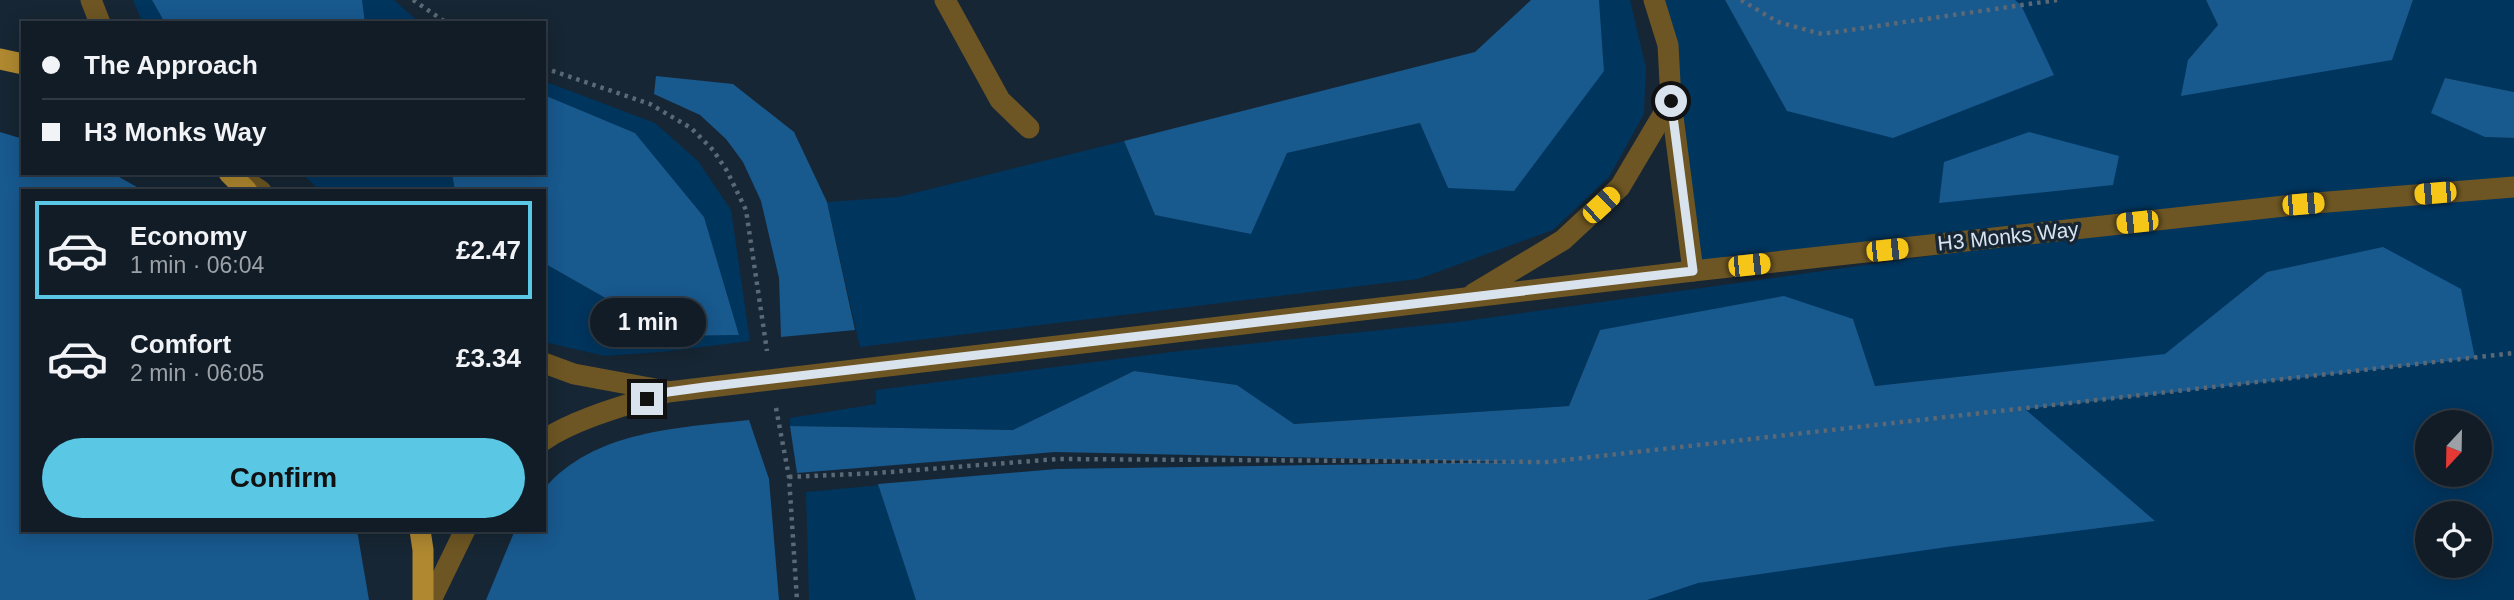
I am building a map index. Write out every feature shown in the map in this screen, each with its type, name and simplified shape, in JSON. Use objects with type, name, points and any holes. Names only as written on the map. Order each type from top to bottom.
[{"type":"main road","points":[[0,59],[21,64]]},
{"type":"main road","points":[[234,175],[245,189]]},
{"type":"main road","points":[[420,532],[423,600]]},
{"type":"street","points":[[91,0],[99,21]]},
{"type":"street","points":[[945,0],[999,100],[1029,128]]},
{"type":"street","points":[[1654,0],[1668,45],[1671,101],[1693,271]]},
{"type":"street","points":[[1465,298],[1563,240],[1620,187],[1671,101]]},
{"type":"street","points":[[235,175],[258,189]]},
{"type":"street","name":"H3 Monks Way","points":[[546,438],[604,413],[668,392],[705,387],[1693,271],[2303,204],[2514,187]]},
{"type":"street","name":"H3 Monks Way","points":[[546,364],[574,374],[668,392]]},
{"type":"street","points":[[431,600],[464,532]]},
{"type":"path","points":[[413,0],[444,21]]},
{"type":"path","points":[[1741,0],[1778,22],[1822,34],[2057,0]]},
{"type":"path","points":[[546,69],[650,104],[691,128],[713,150],[727,171],[746,210],[768,355]]},
{"type":"path","points":[[789,477],[1058,459],[1547,462],[2514,353]]},
{"type":"path","points":[[774,395],[789,477],[797,600]]},
{"type":"shaded area","points":[[133,0],[152,0],[164,21],[143,21]]},
{"type":"shaded area","points":[[152,0],[362,0],[365,21],[164,21]]},
{"type":"shaded area","points":[[362,0],[394,0],[418,21],[365,21]]},
{"type":"shaded area","points":[[1531,0],[1599,0],[1604,71],[1514,191],[1448,188],[1420,123],[1287,153],[1251,234],[1155,215],[1124,141],[1475,52]]},
{"type":"shaded area","points":[[1599,0],[1630,0],[1646,68],[1644,114],[1609,177],[1553,230],[1418,279],[860,347],[827,202],[898,197],[1124,141],[1155,215],[1287,153],[1421,123],[1448,188],[1604,71]]},
{"type":"shaded area","points":[[1654,0],[1725,0],[1788,111],[2021,5],[2015,0],[2206,0],[2218,25],[2188,60],[2391,60],[2413,0],[2514,0],[2514,92],[2445,78],[2485,137],[2514,138],[2514,600],[809,600],[806,492],[1057,469],[1547,462],[2475,356],[2267,272],[2165,355],[1875,386],[1853,319],[1600,330],[1569,406],[1293,424],[1237,385],[1134,371],[1013,430],[790,426],[790,418],[876,404],[876,390],[1180,351],[1458,322],[2266,209],[1693,271]]},
{"type":"shaded area","points":[[1725,0],[2015,0],[2021,5],[2054,75],[1893,138],[1787,111]]},
{"type":"shaded area","points":[[2206,0],[2413,0],[2392,60],[2181,96],[2188,60],[2218,25]]},
{"type":"shaded area","points":[[656,76],[733,84],[794,132],[827,202],[855,330],[781,337],[779,278],[761,201],[743,162],[726,139],[700,115],[654,94]]},
{"type":"shaded area","points":[[2445,78],[2514,92],[2514,138],[2485,137],[2431,113]]},
{"type":"shaded area","points":[[546,82],[655,123],[698,161],[731,210],[750,341],[605,356],[546,342],[546,264],[672,336],[739,335],[704,217],[635,133],[546,96]]},
{"type":"shaded area","points":[[546,96],[635,133],[704,217],[739,335],[672,336],[546,264],[546,189],[455,189],[452,175],[546,175]]},
{"type":"shaded area","points":[[0,132],[21,138],[21,175],[116,175],[140,189],[21,189],[21,532],[357,532],[369,600],[0,600]]},
{"type":"shaded area","points":[[2029,132],[2119,156],[2113,185],[1939,203],[1944,162]]},
{"type":"shaded area","points":[[303,175],[452,175],[455,189],[319,189]]},
{"type":"shaded area","points":[[2383,247],[2461,289],[2475,358],[2025,409],[2155,521],[1947,547],[1698,583],[1647,600],[916,600],[878,484],[1057,469],[1518,462],[1055,452],[797,473],[790,426],[1013,430],[1134,371],[1237,385],[1294,424],[1569,406],[1600,330],[1784,296],[1853,319],[1875,386],[2165,354],[2267,272]]},
{"type":"shaded area","points":[[749,420],[769,479],[779,600],[486,600],[514,532],[546,532],[546,487],[564,469],[587,454],[612,443],[639,435]]},
{"type":"route","points":[[647,399],[668,392],[705,387],[1693,271],[1671,101]]}]
